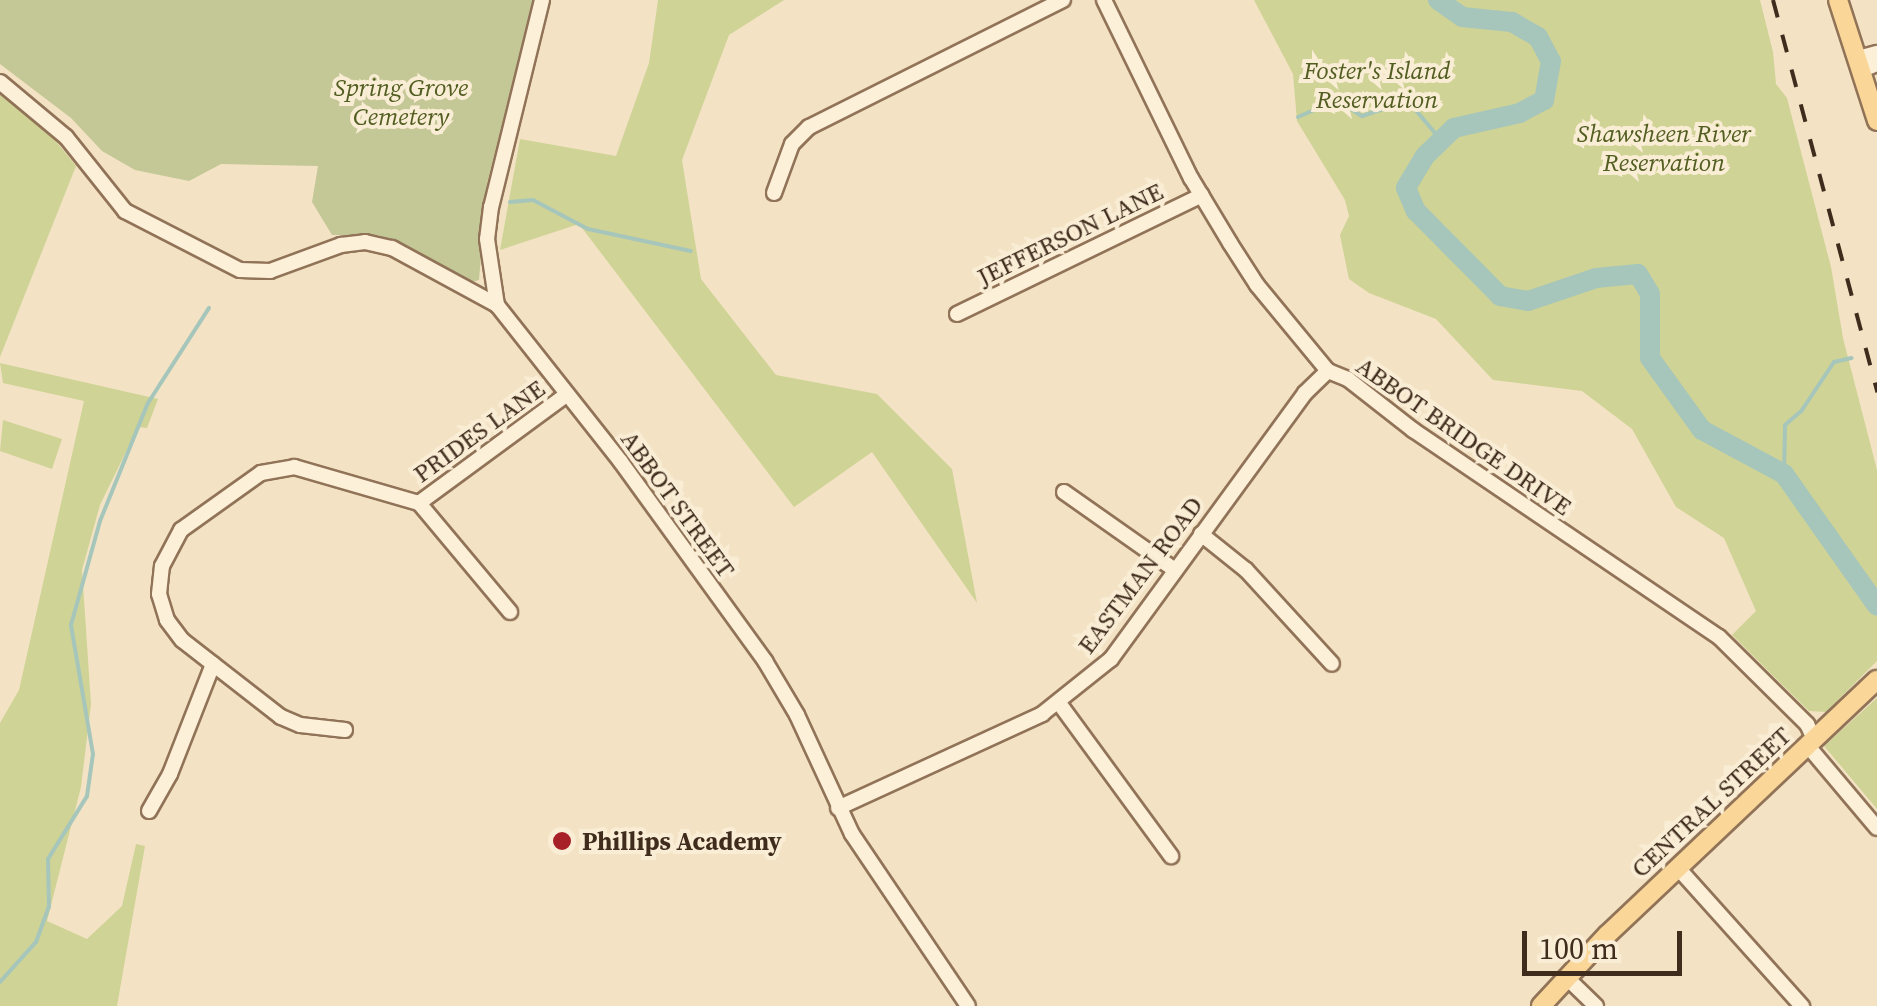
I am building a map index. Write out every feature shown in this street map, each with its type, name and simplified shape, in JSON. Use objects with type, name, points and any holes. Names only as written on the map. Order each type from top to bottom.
[{"type":"main road","points":[[1838,0],[1866,64],[1877,121]]},
{"type":"main road","name":"CENTRAL STREET","points":[[1541,1006],[1678,868],[1877,680]]},
{"type":"street","points":[[496,305],[488,239],[491,207],[542,0]]},
{"type":"street","points":[[774,193],[792,144],[810,127],[1063,0]]},
{"type":"street","name":"ABBOT BRIDGE DRIVE","points":[[1104,0],[1202,195],[1257,285],[1328,372],[1348,379],[1414,430],[1719,637],[1807,724],[1811,742],[1877,828]]},
{"type":"street","points":[[1866,64],[1877,53]]},
{"type":"street","points":[[0,82],[66,137],[125,211],[240,270],[270,271],[340,245],[365,242],[392,248],[496,305]]},
{"type":"street","name":"JEFFERSON LANE","points":[[957,314],[1202,195]]},
{"type":"street","name":"ABBOT STREET","points":[[496,305],[643,491],[771,670],[807,735],[838,808],[968,1006]]},
{"type":"street","name":"EASTMAN ROAD","points":[[838,808],[1059,703],[1111,658],[1305,393],[1328,372]]},
{"type":"street","name":"PRIDES LANE","points":[[419,503],[566,394]]},
{"type":"street","points":[[345,730],[300,725],[281,717],[182,640],[162,606],[162,566],[181,530],[261,473],[294,467],[419,503],[510,612]]},
{"type":"street","points":[[1064,492],[1175,570]]},
{"type":"street","points":[[1201,534],[1246,570],[1332,664]]},
{"type":"street","points":[[149,811],[170,774],[212,664]]},
{"type":"street","points":[[1059,703],[1172,856]]},
{"type":"street","points":[[1678,868],[1802,1006]]},
{"type":"street","points":[[1566,977],[1596,1006]]},
{"type":"green space","name":"Spring Grove Cemetery","points":[[0,0],[533,0],[487,184],[479,280],[472,282],[378,235],[332,235],[312,202],[318,166],[221,164],[189,181],[135,170],[102,151],[71,118],[0,64]]},
{"type":"green space","points":[[658,0],[784,0],[729,35],[682,160],[701,279],[776,375],[877,394],[952,469],[977,603],[872,452],[794,507],[579,224],[500,250],[520,139],[616,156],[649,63]]},
{"type":"green space","points":[[1254,0],[1760,0],[1773,52],[1776,84],[1787,98],[1831,267],[1843,338],[1877,470],[1877,661],[1826,712],[1809,711],[1732,635],[1756,611],[1724,538],[1676,507],[1632,429],[1582,391],[1493,380],[1436,319],[1369,293],[1349,279],[1340,235],[1349,216],[1345,200],[1297,121],[1293,74]]},
{"type":"green space","points":[[0,94],[51,135],[76,166],[0,357]]},
{"type":"green space","points":[[0,363],[158,399],[147,428],[138,427],[100,505],[82,570],[91,704],[81,787],[47,921],[87,939],[122,906],[136,844],[145,846],[117,1006],[0,1006],[0,723],[19,690],[84,401],[3,383]]},
{"type":"green space","points":[[3,420],[62,439],[52,469],[0,451]]},
{"type":"green space","points":[[1877,698],[1877,809],[1824,746]]},
{"type":"waterway","points":[[1438,0],[1462,17],[1512,22],[1538,37],[1551,61],[1544,100],[1520,113],[1454,128],[1425,156],[1406,188],[1416,211],[1500,296],[1528,301],[1596,278],[1638,274],[1650,294],[1650,358],[1702,430],[1784,474],[1877,606]]},
{"type":"waterway","points":[[1298,117],[1337,100],[1362,116],[1408,101],[1441,140]]},
{"type":"waterway","points":[[510,202],[533,200],[588,229],[691,251]]},
{"type":"waterway","points":[[0,982],[36,942],[49,907],[48,859],[87,796],[93,754],[71,625],[100,521],[148,403],[209,308]]},
{"type":"waterway","points":[[1784,474],[1785,425],[1802,410],[1834,362],[1852,358]]},
{"type":"railway","points":[[1773,0],[1877,392]]},
{"type":"place","name":"Phillips Academy","points":[[562,841]]},
{"type":"park label","name":"Foster's Island Reservation","points":[[1377,86]]},
{"type":"park label","name":"Shawsheen River Reservation","points":[[1664,148]]}]
